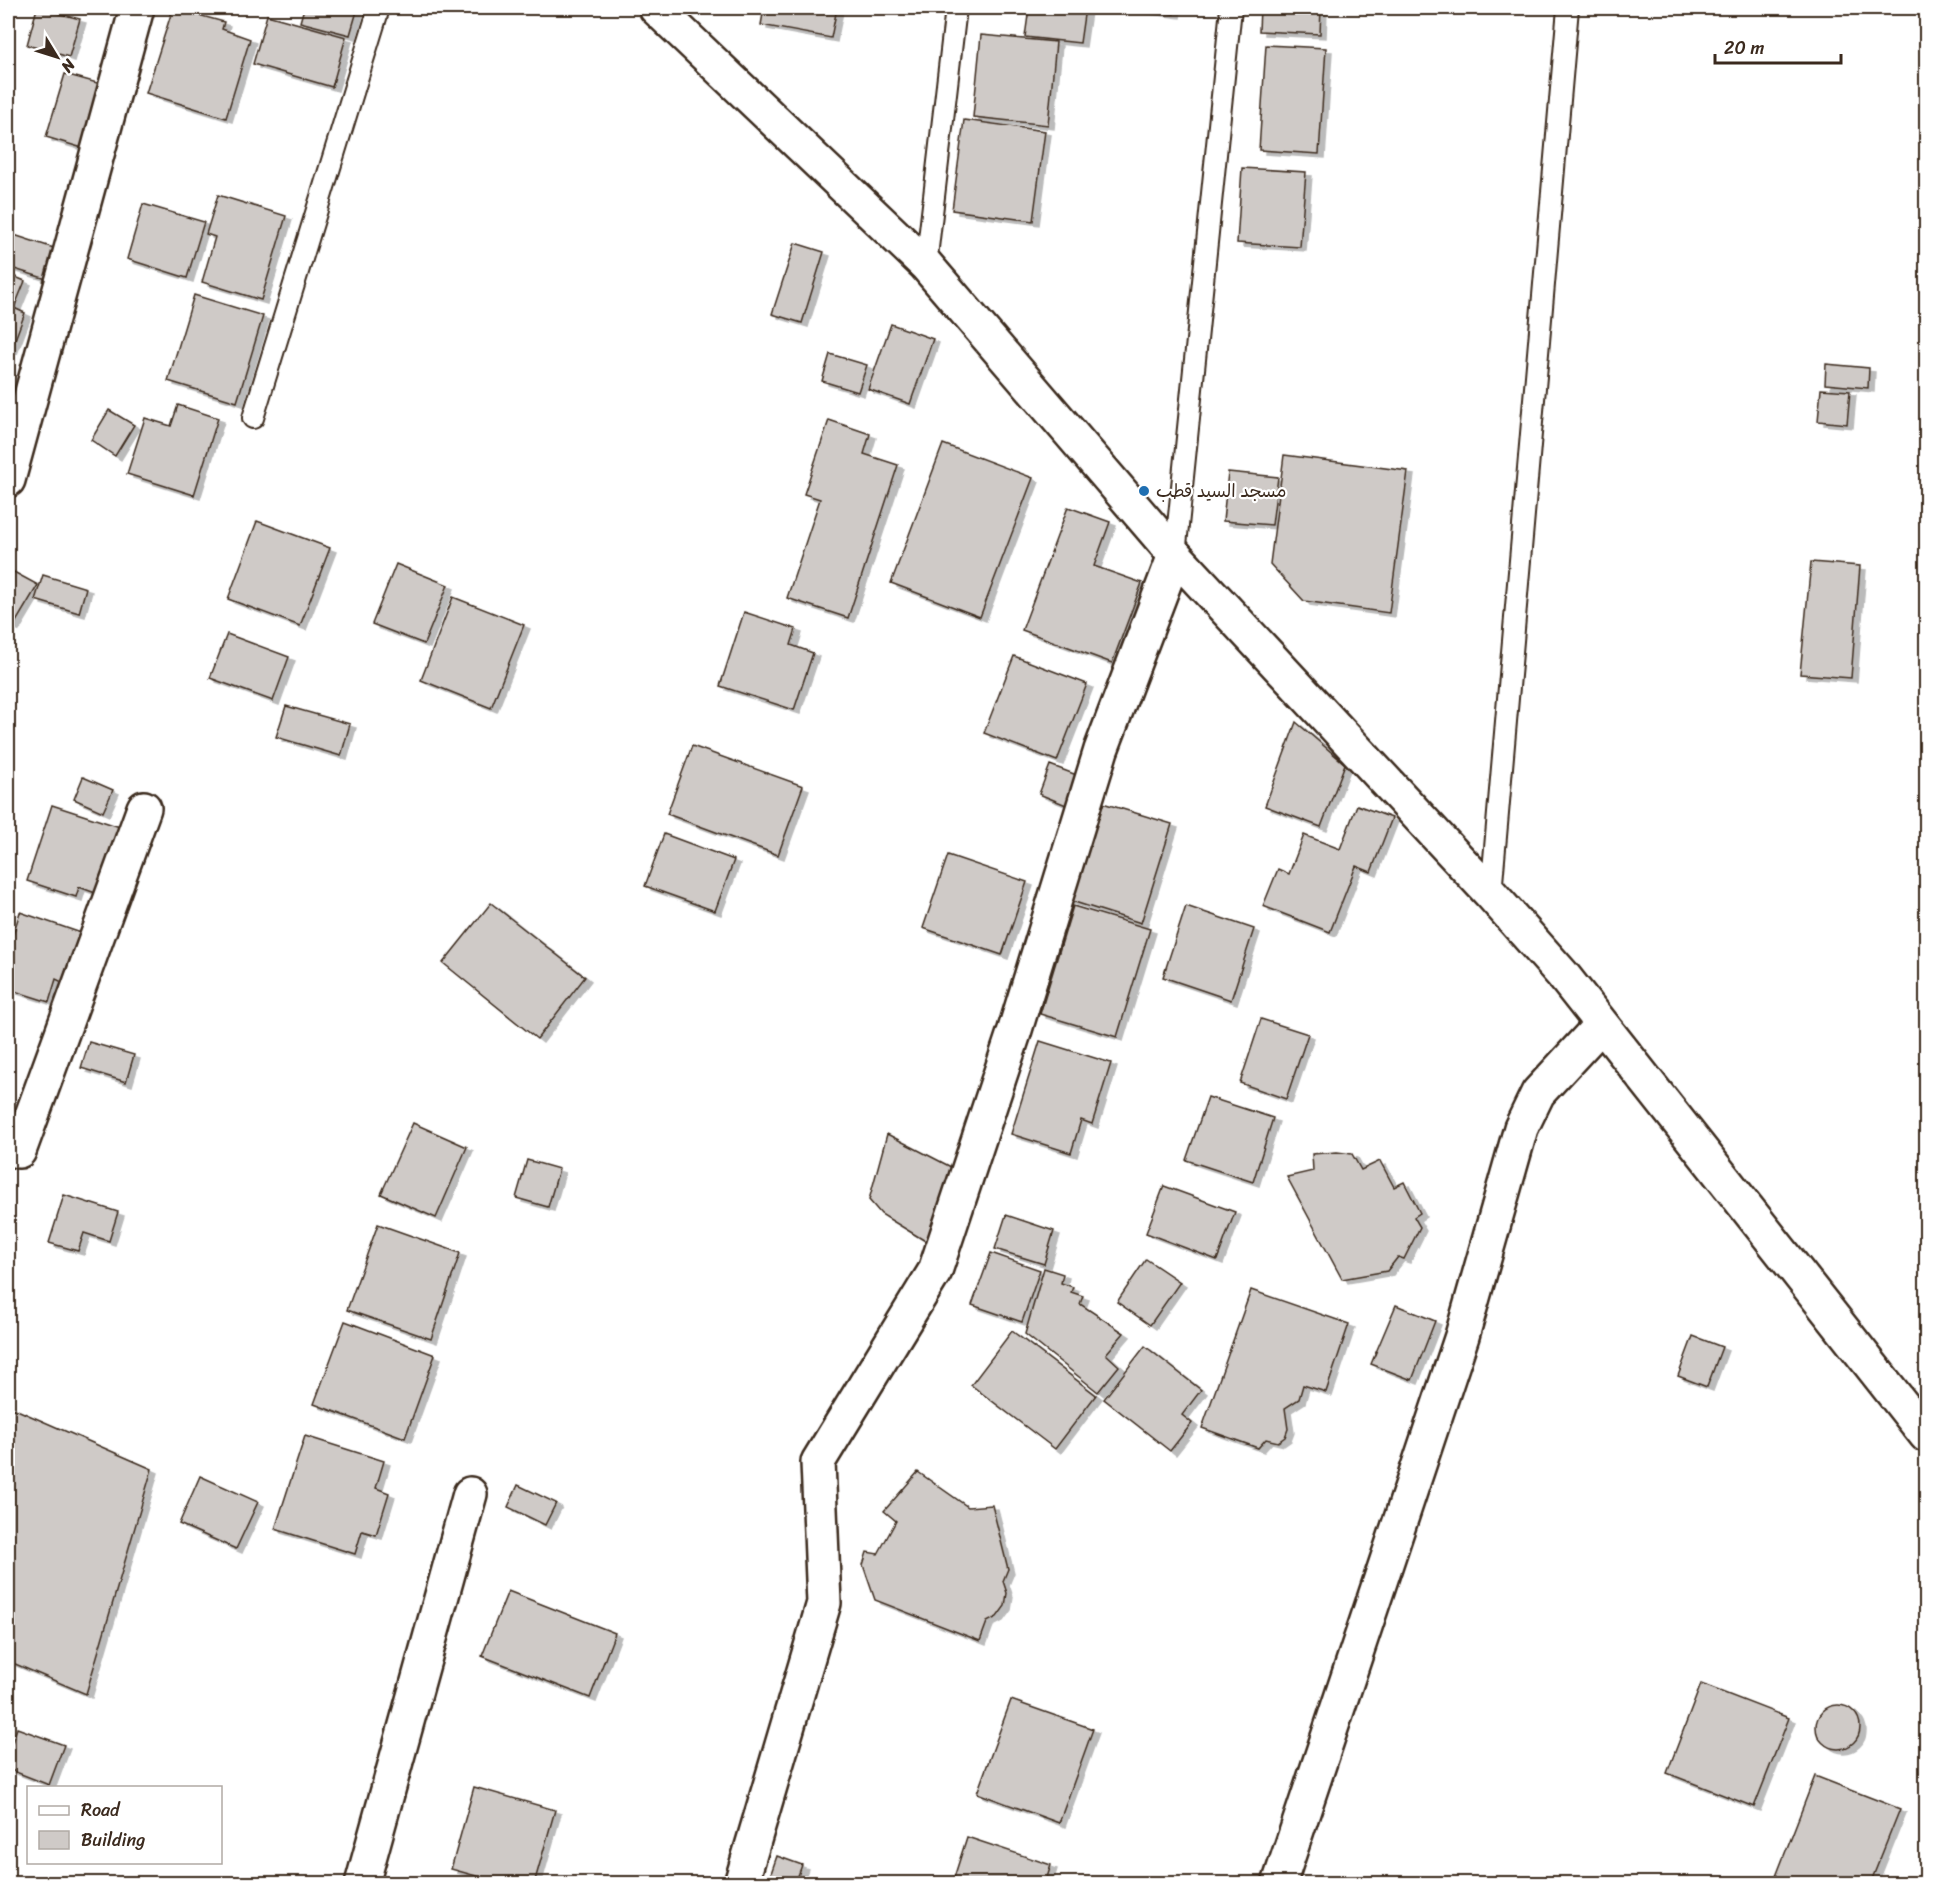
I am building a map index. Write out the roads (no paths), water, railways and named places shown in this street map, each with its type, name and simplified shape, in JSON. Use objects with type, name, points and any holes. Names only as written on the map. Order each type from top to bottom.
[{"type":"street","points":[[8,480],[137,8]]},
{"type":"street","points":[[656,8],[926,266],[1175,555],[1491,894],[1562,974],[1926,1435]]},
{"type":"street","points":[[741,1884],[824,1602],[818,1462],[935,1271],[1014,1033],[1101,750],[1175,555]]},
{"type":"street","points":[[8,1149],[19,1151],[144,808]]},
{"type":"street","points":[[1279,1884],[1462,1336],[1521,1128],[1538,1093],[1601,1025]]},
{"type":"street","points":[[362,1884],[470,1494]]},
{"type":"lane","points":[[253,418],[379,8]]},
{"type":"lane","points":[[926,266],[956,8]]},
{"type":"lane","points":[[1175,555],[1231,8]]},
{"type":"lane","points":[[1491,894],[1568,8]]},
{"type":"place","name":"مسجد السيد قطب","points":[[1144,491]]}]
